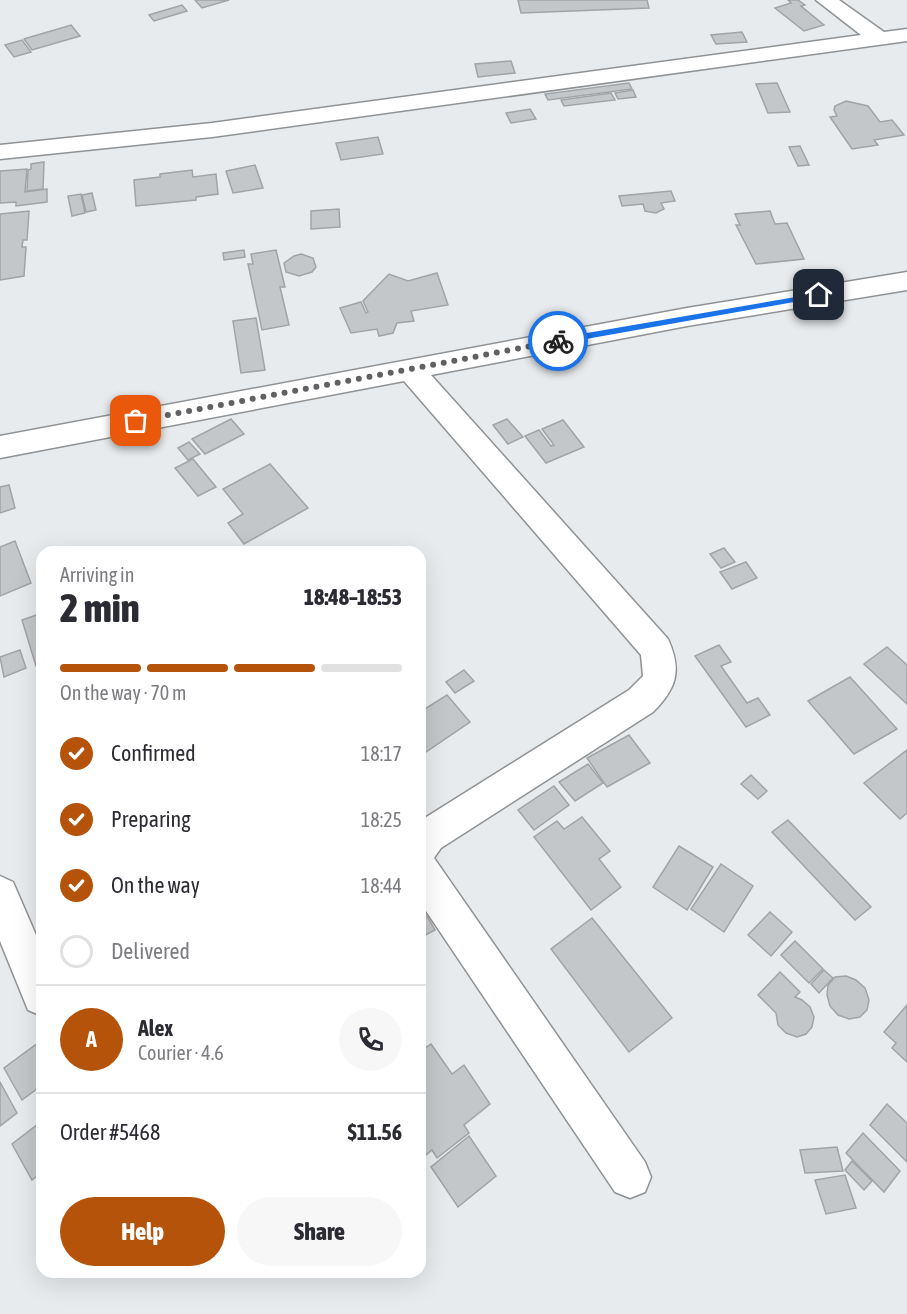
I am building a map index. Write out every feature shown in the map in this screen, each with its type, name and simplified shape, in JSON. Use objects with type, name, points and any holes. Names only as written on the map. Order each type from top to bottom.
[{"type":"street","points":[[826,0],[879,38]]},
{"type":"street","points":[[0,152],[212,130],[907,34]]},
{"type":"street","points":[[0,447],[687,317],[907,281]]},
{"type":"street","points":[[409,368],[656,649],[662,670],[654,688],[641,700],[426,839]]},
{"type":"street","points":[[426,879],[630,1177]]},
{"type":"street","points":[[0,895],[36,982]]},
{"type":"building","points":[[195,0],[229,0],[202,8]]},
{"type":"building","points":[[518,0],[647,0],[649,8],[521,13]]},
{"type":"building","points":[[788,0],[798,0],[805,5],[801,6],[824,25],[804,31],[775,8],[791,3]]},
{"type":"building","points":[[182,5],[187,11],[154,21],[149,15]]},
{"type":"building","points":[[71,25],[80,36],[32,50],[24,39]]},
{"type":"building","points":[[742,32],[747,42],[716,44],[711,35]]},
{"type":"building","points":[[22,40],[31,52],[14,57],[5,45]]},
{"type":"building","points":[[511,61],[515,73],[478,77],[475,64]]},
{"type":"building","points":[[629,83],[632,89],[548,100],[545,94]]},
{"type":"building","points":[[777,83],[790,112],[768,113],[756,84]]},
{"type":"building","points":[[633,90],[636,97],[618,99],[615,93]]},
{"type":"building","points":[[611,93],[615,100],[564,106],[561,100]]},
{"type":"building","points":[[846,101],[868,106],[880,122],[892,120],[904,135],[874,140],[878,145],[852,149],[830,117],[837,116],[835,106]]},
{"type":"building","points":[[530,109],[536,119],[511,123],[506,113]]},
{"type":"building","points":[[378,137],[383,154],[341,160],[336,143]]},
{"type":"building","points":[[800,146],[809,165],[798,166],[789,147]]},
{"type":"building","points":[[44,162],[43,189],[27,191],[28,170],[31,169],[31,164]]},
{"type":"building","points":[[255,165],[263,188],[233,193],[226,171]]},
{"type":"building","points":[[27,169],[25,192],[47,189],[47,202],[16,206],[16,202],[0,203],[0,171]]},
{"type":"building","points":[[192,170],[193,177],[216,174],[218,194],[196,197],[196,200],[136,206],[134,180]]},
{"type":"building","points":[[671,191],[675,201],[661,203],[664,209],[656,213],[645,211],[643,204],[622,206],[619,196]]},
{"type":"building","points":[[92,193],[96,210],[86,212],[82,195]]},
{"type":"building","points":[[81,194],[85,213],[72,216],[68,196]]},
{"type":"building","points":[[339,209],[340,227],[311,229],[311,211]]},
{"type":"building","points":[[29,211],[27,240],[23,240],[22,247],[26,247],[24,276],[0,280],[0,214]]},
{"type":"building","points":[[770,211],[775,224],[787,223],[804,259],[756,264],[736,225],[740,225],[735,214]]},
{"type":"building","points":[[244,250],[245,257],[224,260],[223,253]]},
{"type":"building","points":[[276,250],[285,287],[280,287],[289,325],[262,330],[248,264],[253,264],[251,254]]},
{"type":"building","points":[[301,254],[313,258],[316,267],[312,272],[299,276],[286,272],[284,263]]},
{"type":"building","points":[[437,273],[448,305],[411,311],[414,321],[397,323],[393,333],[379,336],[377,329],[351,333],[340,308],[361,302],[366,313],[368,312],[363,301],[389,274],[408,281]]},
{"type":"building","points":[[256,318],[265,370],[241,373],[233,321]]},
{"type":"building","points":[[231,419],[244,434],[205,454],[192,439]]},
{"type":"building","points":[[507,419],[523,437],[508,444],[493,425]]},
{"type":"building","points":[[563,420],[584,447],[546,463],[525,436],[539,430],[551,446],[554,445],[542,429]]},
{"type":"building","points":[[189,442],[200,454],[188,460],[178,448]]},
{"type":"building","points":[[193,459],[216,487],[198,496],[175,468]]},
{"type":"building","points":[[270,464],[308,508],[244,544],[228,523],[243,514],[223,489]]},
{"type":"building","points":[[9,485],[15,508],[0,513],[0,487]]},
{"type":"building","points":[[15,541],[31,583],[0,596],[0,547]]},
{"type":"building","points":[[724,548],[735,562],[721,568],[710,554]]},
{"type":"building","points":[[746,562],[757,578],[732,589],[720,572]]},
{"type":"building","points":[[36,615],[36,666],[22,620]]},
{"type":"building","points":[[719,645],[731,662],[721,666],[747,703],[758,698],[770,715],[746,727],[695,656]]},
{"type":"building","points":[[887,647],[907,665],[907,704],[864,664]]},
{"type":"building","points":[[20,650],[26,668],[4,677],[0,657]]},
{"type":"building","points":[[464,670],[474,681],[455,693],[446,682]]},
{"type":"building","points":[[850,677],[897,729],[854,754],[808,701]]},
{"type":"building","points":[[447,695],[470,722],[426,752],[426,708]]},
{"type":"building","points":[[629,735],[650,763],[607,787],[587,758]]},
{"type":"building","points":[[907,750],[907,813],[900,819],[864,783]]},
{"type":"building","points":[[588,764],[603,783],[575,801],[559,782]]},
{"type":"building","points":[[751,775],[767,791],[758,799],[741,784]]},
{"type":"building","points":[[554,786],[569,805],[534,830],[518,810]]},
{"type":"building","points":[[582,817],[610,851],[599,859],[621,887],[591,910],[534,837],[557,821],[564,829]]},
{"type":"building","points":[[788,820],[871,907],[855,920],[772,832]]},
{"type":"building","points":[[679,846],[713,867],[687,910],[653,887]]},
{"type":"building","points":[[721,864],[753,886],[724,932],[691,909]]},
{"type":"building","points":[[770,912],[792,932],[771,956],[748,935]]},
{"type":"building","points":[[426,914],[435,930],[426,935]]},
{"type":"building","points":[[592,918],[672,1018],[629,1052],[551,949]]},
{"type":"building","points":[[795,941],[823,969],[809,983],[781,955]]},
{"type":"building","points":[[824,970],[833,978],[819,993],[811,984]]},
{"type":"building","points":[[780,972],[800,992],[795,997],[810,1007],[814,1017],[812,1027],[806,1034],[797,1037],[786,1033],[778,1025],[776,1013],[758,995]]},
{"type":"building","points":[[846,976],[856,980],[865,988],[869,1000],[867,1010],[860,1017],[849,1019],[838,1015],[830,1006],[827,995],[828,985],[835,977]]},
{"type":"building","points":[[907,1005],[907,1062],[892,1048],[896,1043],[884,1032]]},
{"type":"building","points":[[36,1044],[36,1090],[22,1100],[4,1068]]},
{"type":"building","points":[[431,1044],[452,1074],[464,1065],[490,1104],[464,1125],[469,1133],[437,1158],[432,1150],[426,1155],[426,1048]]},
{"type":"building","points":[[0,1082],[17,1113],[0,1126]]},
{"type":"building","points":[[887,1104],[907,1123],[907,1162],[870,1125]]},
{"type":"building","points":[[36,1126],[36,1177],[32,1180],[12,1144]]},
{"type":"building","points":[[863,1133],[900,1171],[884,1192],[846,1153]]},
{"type":"building","points":[[469,1136],[496,1176],[458,1207],[431,1167]]},
{"type":"building","points":[[837,1147],[843,1171],[805,1173],[800,1150]]},
{"type":"building","points":[[852,1161],[872,1181],[864,1190],[845,1170]]},
{"type":"building","points":[[845,1175],[856,1208],[826,1214],[815,1180]]},
{"type":"way so far","points":[[136,421],[558,341]]},
{"type":"route","points":[[558,341],[819,295]]}]
